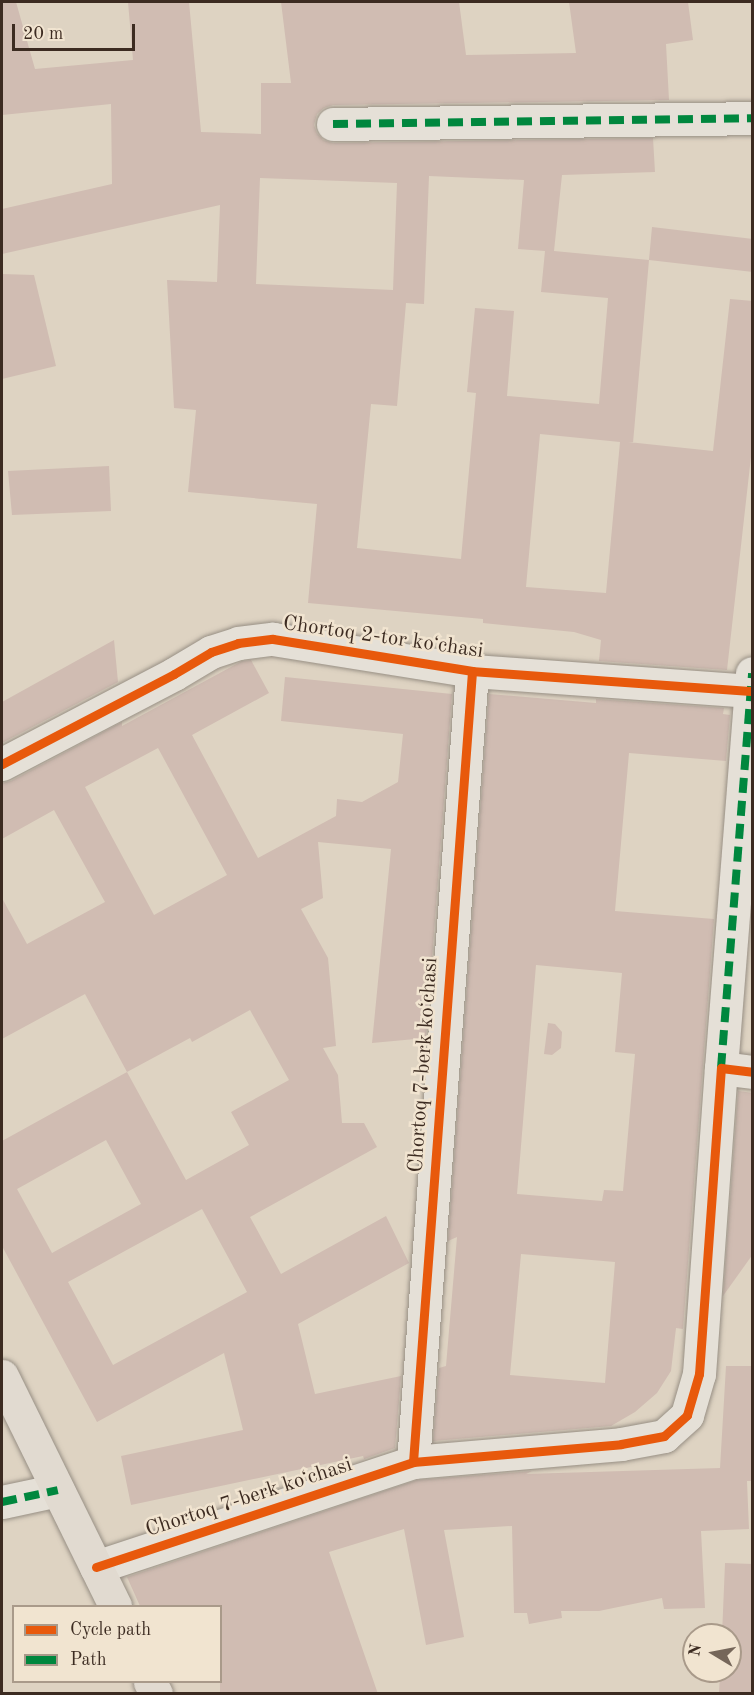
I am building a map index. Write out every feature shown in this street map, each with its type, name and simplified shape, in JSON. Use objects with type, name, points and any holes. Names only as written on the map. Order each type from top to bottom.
[{"type":"main road","points":[[2,1376],[114,1605]]},
{"type":"street","points":[[333,124],[753,118]]},
{"type":"street","name":"Chortoq 2-tor koʻchasi","points":[[2,764],[174,674],[211,651],[238,642],[273,639],[472,671],[752,685]]},
{"type":"street","name":"Chortoq 7-berk koʻchasi","points":[[413,1462],[472,671]]},
{"type":"street","name":"Chortoq 7-berk koʻchasi","points":[[96,1568],[413,1462],[632,1442],[664,1436],[687,1415],[699,1374],[737,1070],[752,685]]},
{"type":"street","points":[[2,1502],[58,1490]]},
{"type":"building","points":[[2,2],[16,2],[35,69],[133,60],[128,2],[189,2],[201,132],[261,134],[261,83],[291,83],[281,2],[459,2],[466,55],[576,53],[569,2],[688,2],[693,40],[666,44],[669,100],[333,105],[317,114],[314,125],[323,140],[333,143],[653,138],[655,172],[562,175],[554,251],[649,260],[633,443],[713,451],[730,299],[753,301],[753,439],[727,670],[599,661],[601,640],[574,632],[483,623],[483,619],[308,603],[317,504],[188,492],[196,410],[174,408],[167,280],[217,282],[220,205],[2,254],[2,209],[112,184],[111,104],[2,115]],"holes":[[[429,176],[524,180],[518,249],[545,251],[541,292],[608,298],[599,404],[507,396],[514,311],[475,308],[467,392],[476,393],[461,559],[357,548],[371,404],[397,406],[406,303],[424,304]],[[260,178],[397,183],[393,290],[256,284]],[[540,434],[620,442],[606,593],[526,587]]]},
{"type":"building","points":[[652,227],[753,239],[753,272],[649,260]]},
{"type":"building","points":[[2,274],[34,275],[56,366],[2,379]]},
{"type":"building","points":[[109,466],[111,511],[12,515],[8,471]]},
{"type":"building","points":[[114,640],[118,682],[2,743],[2,702]]},
{"type":"building","points":[[251,660],[269,693],[192,735],[258,858],[336,816],[337,799],[362,802],[398,782],[403,734],[281,721],[285,677],[452,694],[426,1038],[372,1043],[391,849],[318,842],[323,898],[301,909],[328,958],[336,1046],[323,1048],[338,1075],[342,1123],[364,1123],[377,1147],[250,1217],[281,1274],[386,1216],[409,1263],[298,1324],[315,1394],[401,1376],[395,1448],[364,1459],[363,1456],[131,1505],[121,1456],[243,1430],[224,1353],[97,1422],[2,1246],[2,1141],[127,1072],[85,994],[2,1039],[2,898],[27,944],[105,902],[54,810],[2,839],[2,783],[11,781],[122,722],[122,726],[242,661]],"holes":[[[158,748],[227,875],[154,915],[85,787]],[[250,1010],[289,1080],[231,1112],[249,1145],[186,1180],[127,1072],[190,1038],[192,1042]],[[106,1140],[141,1204],[52,1253],[17,1189]],[[202,1209],[247,1292],[113,1365],[68,1282]]]},
{"type":"building","points":[[489,694],[596,703],[596,699],[724,708],[723,714],[730,715],[726,761],[629,753],[615,911],[714,919],[683,1329],[676,1328],[671,1371],[657,1393],[635,1412],[611,1426],[433,1441],[439,1368],[446,1366],[457,1237],[448,1241]],"holes":[[[536,965],[622,973],[615,1052],[635,1054],[623,1191],[604,1190],[602,1201],[517,1194]],[[521,1254],[615,1262],[605,1383],[510,1375]]]},
{"type":"building","points":[[548,1023],[555,1024],[562,1032],[561,1048],[552,1055],[544,1054]]},
{"type":"building","points":[[738,1091],[753,1093],[753,1254],[723,1296]]},
{"type":"building","points":[[726,1366],[753,1366],[753,1481],[747,1481],[749,1529],[701,1531],[705,1608],[664,1609],[662,1598],[599,1611],[561,1611],[562,1618],[529,1624],[527,1613],[514,1613],[512,1526],[444,1530],[464,1637],[426,1645],[404,1529],[329,1552],[378,1694],[220,1694],[222,1605],[140,1605],[127,1577],[417,1480],[532,1471],[526,1474],[720,1468]]},
{"type":"building","points":[[725,1563],[753,1564],[753,1694],[719,1694],[719,1683],[742,1683],[742,1623],[722,1623]]},
{"type":"marked path","points":[[333,124],[752,118]]},
{"type":"marked path","points":[[721,1068],[752,673]]},
{"type":"marked path","points":[[2,1502],[58,1490]]},
{"type":"cycle path","points":[[2,764],[174,674],[211,652],[238,643],[273,639],[472,671],[752,691]]},
{"type":"cycle path","points":[[413,1462],[472,671]]},
{"type":"cycle path","points":[[96,1567],[413,1462],[621,1444],[664,1436],[687,1415],[699,1374],[721,1068],[752,1072]]}]
